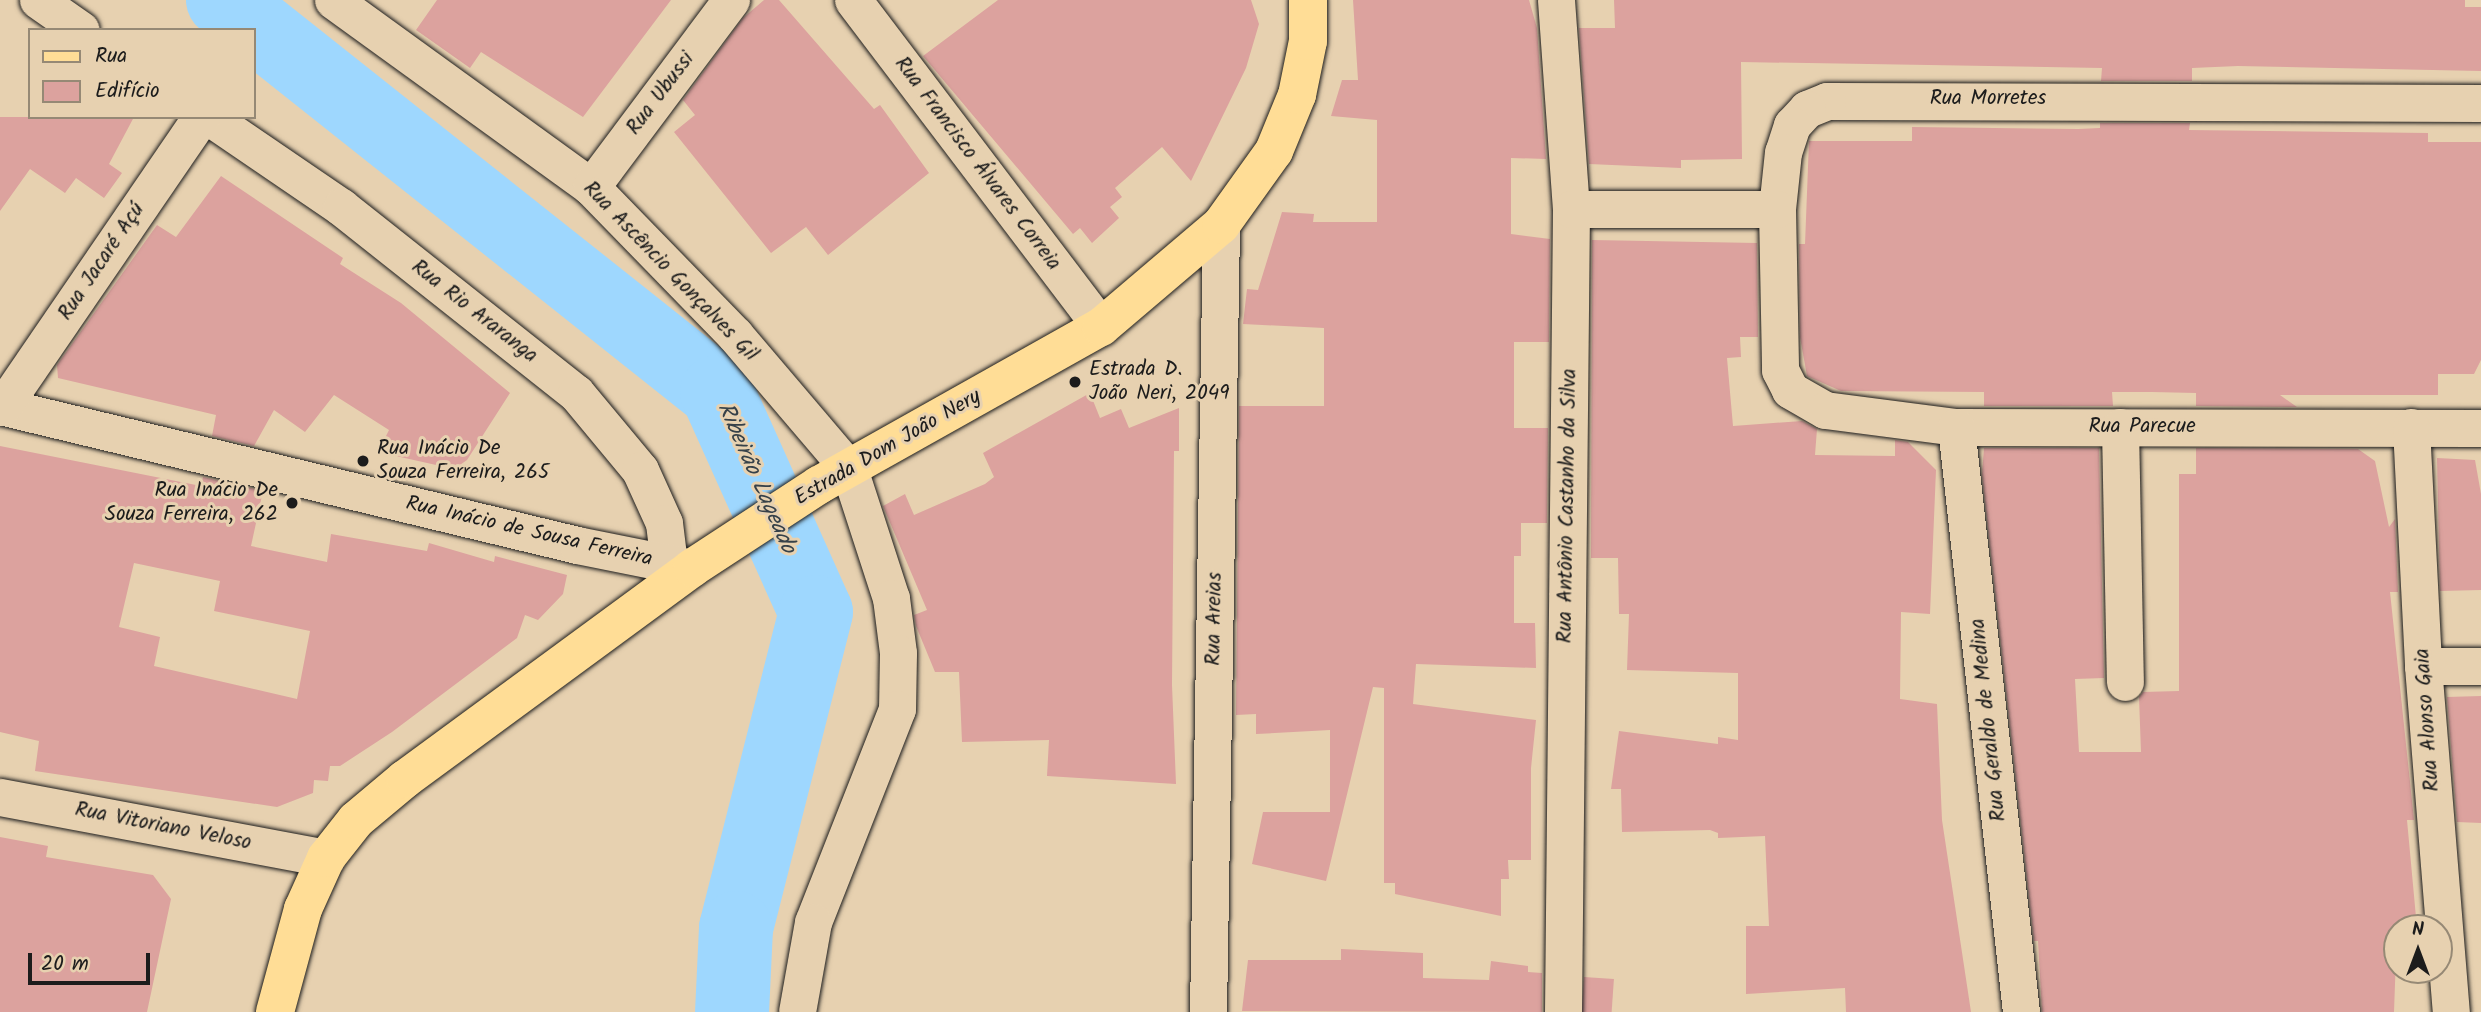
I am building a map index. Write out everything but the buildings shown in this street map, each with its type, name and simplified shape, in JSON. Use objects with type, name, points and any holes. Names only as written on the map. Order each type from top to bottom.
[{"type":"main road","name":"Estrada Dom João Nery","points":[[275,1012],[303,909],[326,858],[356,820],[405,779],[691,562],[834,477],[1101,327],[1222,225],[1274,151],[1297,94],[1308,41],[1308,0]]},
{"type":"street","points":[[38,0],[78,28]]},
{"type":"street","name":"Rua Ascêncio Gonçalves Gil","points":[[333,0],[591,187],[735,335],[834,477]]},
{"type":"street","name":"Rua Ubussi","points":[[591,187],[731,0]]},
{"type":"street","name":"Rua Francisco Álvares Correia","points":[[853,0],[1101,327]]},
{"type":"street","name":"Rua Antônio Castanho da Silva","points":[[1556,0],[1570,209],[1563,1012]]},
{"type":"street","name":"Rua Morretes","points":[[1805,403],[1790,390],[1780,370],[1777,209],[1783,152],[1792,125],[1807,109],[1827,101],[2481,103]]},
{"type":"street","name":"Rua Jacaré Açú","points":[[1,406],[200,119]]},
{"type":"street","name":"Rua Rio Araranga","points":[[212,119],[341,207],[576,393],[640,470],[664,523],[691,562]]},
{"type":"street","points":[[1570,209],[1777,209]]},
{"type":"street","name":"Rua Areias","points":[[1208,1012],[1222,225]]},
{"type":"street","name":"Rua Parecue","points":[[1805,403],[1825,410],[1956,427],[2481,428]]},
{"type":"street","name":"Rua Inácio de Sousa Ferreira","points":[[1,406],[691,562]]},
{"type":"street","name":"Rua Geraldo de Medina","points":[[1956,427],[2021,1012]]},
{"type":"street","points":[[2120,427],[2125,682]]},
{"type":"street","name":"Rua Alonso Gaia","points":[[2411,427],[2423,666],[2451,1012]]},
{"type":"street","points":[[797,1012],[813,922],[897,709],[898,653],[891,598],[834,477]]},
{"type":"street","points":[[2423,666],[2481,666]]},
{"type":"street","name":"Rua Vitoriano Veloso","points":[[0,797],[326,858]]},
{"type":"waterway","name":"Ribeirão Lageado","points":[[223,0],[717,392],[816,612],[736,928],[732,1012]]},
{"type":"place","name":"Estrada D. João Neri, 2049","points":[[1075,382]]},
{"type":"place","name":"Rua Inácio De Souza Ferreira, 265","points":[[363,461]]},
{"type":"place","name":"Rua Inácio De Souza Ferreira, 262","points":[[292,503]]}]
